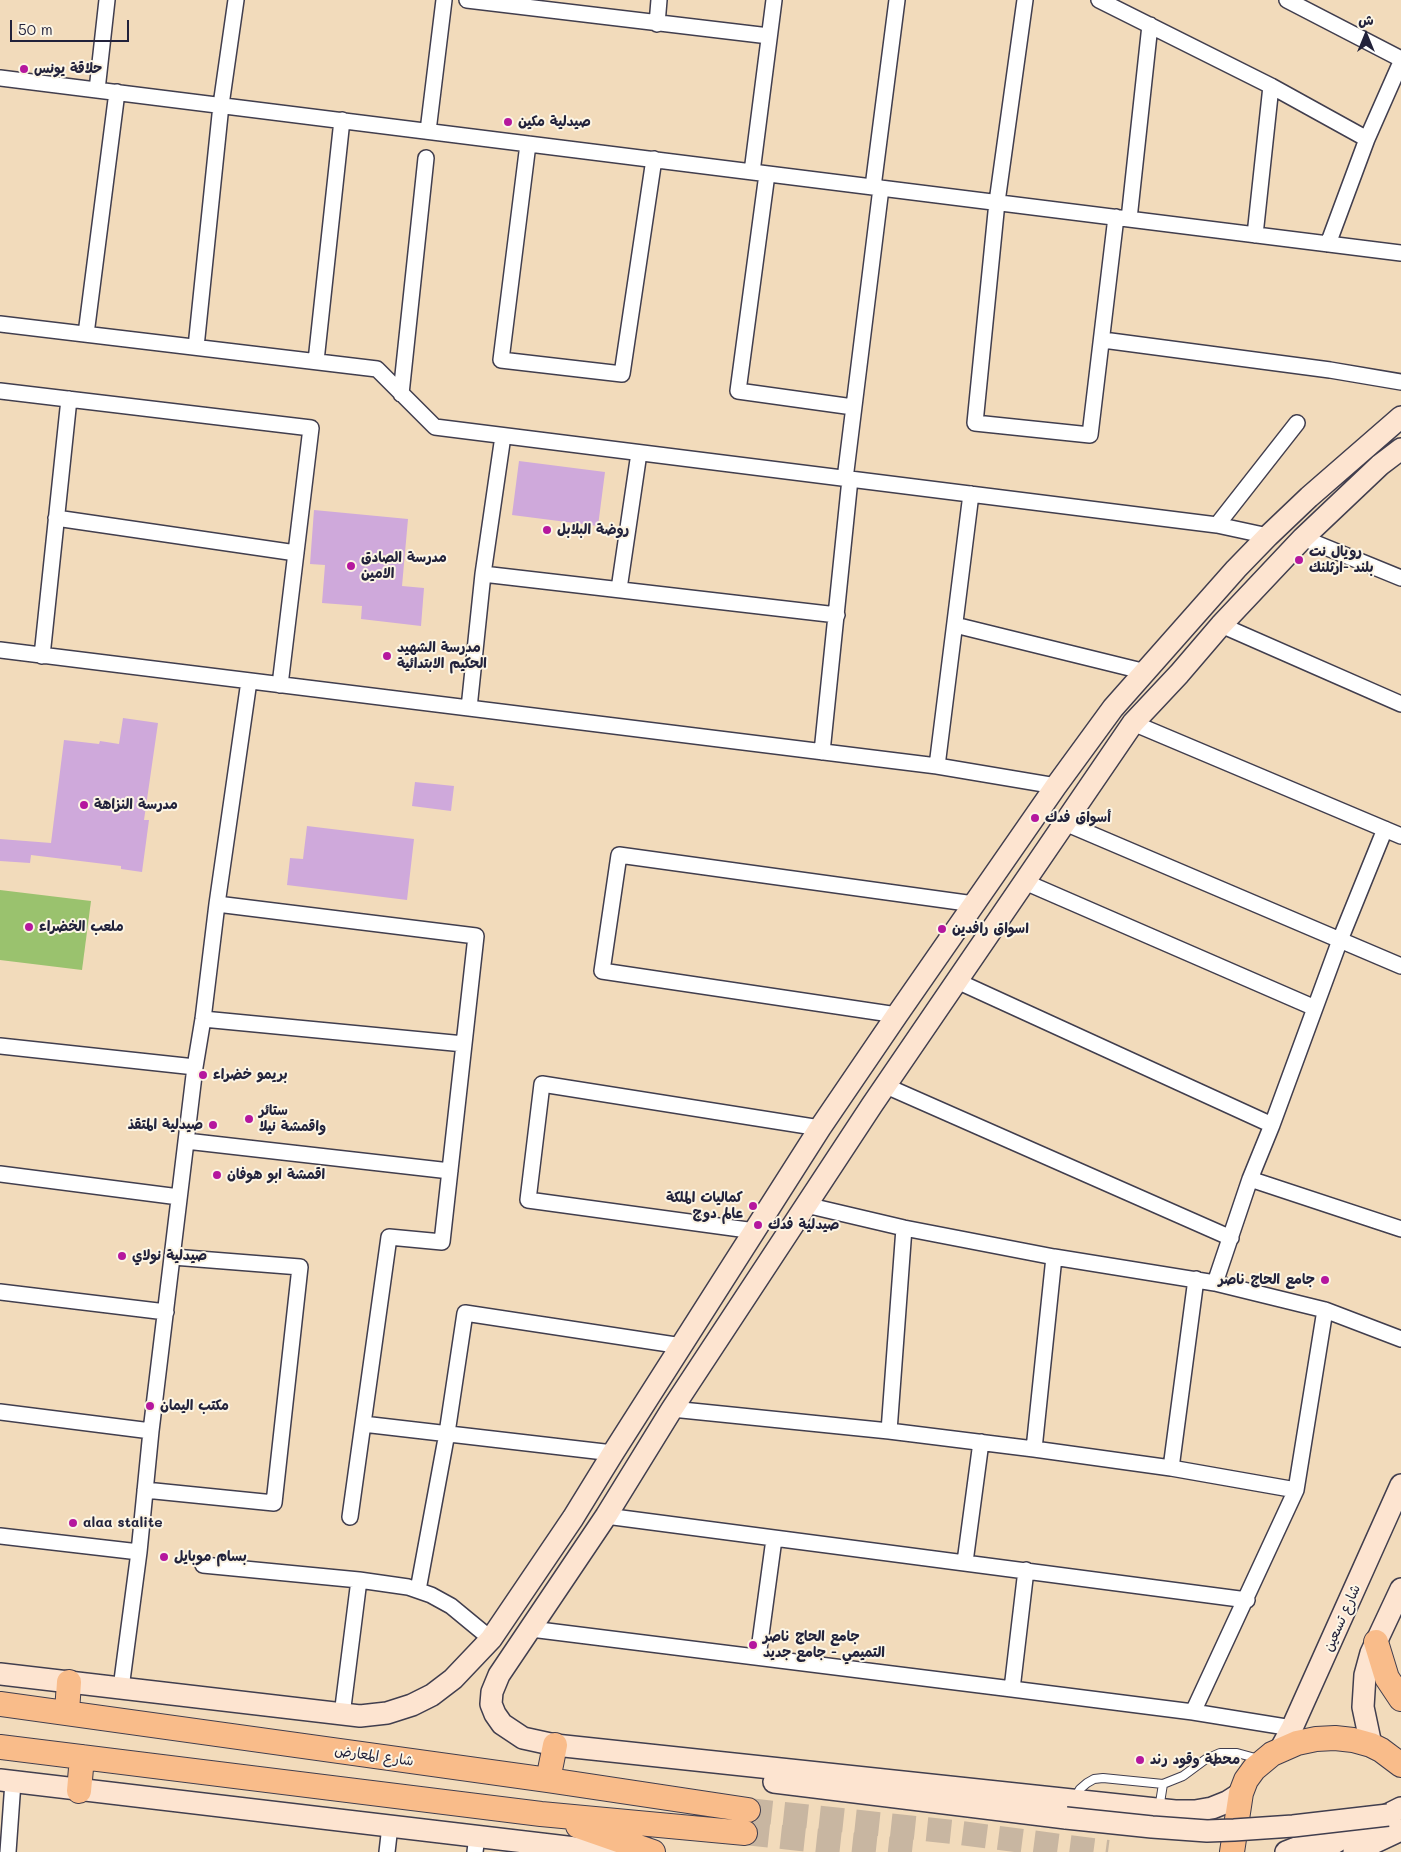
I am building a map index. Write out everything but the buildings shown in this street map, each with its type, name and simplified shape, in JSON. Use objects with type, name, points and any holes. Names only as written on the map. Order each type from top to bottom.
[{"type":"main road","points":[[0,1674],[360,1716],[387,1713],[412,1705],[432,1695],[453,1679],[491,1639],[573,1518],[612,1453],[820,1128],[896,1015],[1056,786],[1113,708],[1236,569],[1268,536],[1309,497],[1401,417]]},
{"type":"main road","points":[[1396,1818],[1261,1829],[1207,1831],[1070,1810],[705,1774],[671,1765],[638,1753],[536,1742],[513,1732],[502,1724],[495,1714],[492,1704],[492,1692],[499,1675],[606,1516],[672,1409],[872,1105],[1133,723],[1221,625],[1303,538],[1380,465],[1401,450]]},
{"type":"main road","points":[[848,1089],[872,1105]]},
{"type":"main road","name":"شارع تسعين","points":[[1272,1755],[1292,1728],[1401,1485]]},
{"type":"main road","points":[[1401,1589],[1376,1642],[1365,1675],[1363,1708],[1384,1747],[1401,1765]]},
{"type":"main road","points":[[516,1601],[535,1623]]},
{"type":"main road","points":[[1376,1642],[1387,1678],[1401,1699]]},
{"type":"main road","points":[[67,1712],[69,1682]]},
{"type":"main road","name":"شارع المعارض","points":[[0,1704],[548,1780],[748,1810]]},
{"type":"main road","points":[[1232,1852],[1241,1793],[1246,1780],[1254,1769],[1272,1755],[1298,1743],[1316,1738],[1353,1740],[1384,1747]]},
{"type":"main road","points":[[548,1780],[555,1745]]},
{"type":"main road","points":[[0,1747],[541,1814],[745,1833]]},
{"type":"main road","points":[[79,1791],[82,1757]]},
{"type":"main road","points":[[7,1781],[79,1791],[390,1826],[476,1844],[609,1852]]},
{"type":"main road","points":[[1070,1810],[1195,1811],[1212,1808],[1227,1802],[1241,1793]]},
{"type":"main road","points":[[541,1814],[653,1852]]},
{"type":"main road","points":[[1320,1852],[1352,1842],[1396,1818]]},
{"type":"main road","points":[[1286,1852],[1314,1841],[1352,1842]]},
{"type":"street","points":[[97,90],[107,0]]},
{"type":"street","points":[[196,347],[221,105],[236,0]]},
{"type":"street","points":[[428,131],[444,0]]},
{"type":"street","points":[[467,0],[769,36]]},
{"type":"street","points":[[656,24],[659,0]]},
{"type":"street","points":[[752,172],[774,0]]},
{"type":"street","points":[[822,752],[837,615],[853,407],[897,0]]},
{"type":"street","points":[[1025,0],[997,202],[975,422],[1090,435],[1150,24]]},
{"type":"street","points":[[1099,0],[1271,86],[1367,139]]},
{"type":"street","points":[[1287,0],[1401,61],[1367,139],[1328,244]]},
{"type":"street","points":[[0,78],[1328,244],[1400,249]]},
{"type":"street","points":[[1255,235],[1271,86]]},
{"type":"street","points":[[86,334],[117,92]]},
{"type":"street","points":[[316,362],[342,120]]},
{"type":"street","points":[[528,144],[501,360],[622,374],[654,159]]},
{"type":"street","points":[[401,394],[426,158]]},
{"type":"street","points":[[767,174],[738,391],[853,407]]},
{"type":"street","points":[[0,324],[378,369],[435,427],[1217,526],[1268,536]]},
{"type":"street","points":[[1103,340],[1330,370],[1401,382]]},
{"type":"street","points":[[0,391],[311,428],[280,685]]},
{"type":"street","points":[[42,656],[69,399]]},
{"type":"street","points":[[1217,526],[1297,423]]},
{"type":"street","points":[[469,708],[483,574],[503,436]]},
{"type":"street","points":[[619,589],[639,453]]},
{"type":"street","points":[[937,766],[971,494]]},
{"type":"street","points":[[56,518],[296,553]]},
{"type":"street","points":[[1303,538],[1401,578]]},
{"type":"street","points":[[483,574],[837,615]]},
{"type":"street","points":[[955,625],[1146,672]]},
{"type":"street","points":[[1221,625],[1401,704]]},
{"type":"street","points":[[0,650],[937,766],[1056,786]]},
{"type":"street","points":[[121,1688],[139,1552],[151,1430],[195,1067],[249,681]]},
{"type":"street","points":[[1133,723],[1401,836]]},
{"type":"street","points":[[1066,823],[1401,966]]},
{"type":"street","points":[[1215,1283],[1250,1179],[1384,829]]},
{"type":"street","points":[[896,1015],[602,971],[619,855],[974,904]]},
{"type":"street","points":[[1025,882],[1315,1008]]},
{"type":"street","points":[[217,904],[476,936],[442,1242],[389,1237],[350,1517]]},
{"type":"street","points":[[957,981],[1272,1125]]},
{"type":"street","points":[[203,1019],[464,1044]]},
{"type":"street","points":[[0,1046],[195,1067]]},
{"type":"street","points":[[755,1231],[528,1200],[542,1084],[820,1128]]},
{"type":"street","points":[[886,1086],[1231,1238]]},
{"type":"street","points":[[186,1141],[450,1171]]},
{"type":"street","points":[[0,1174],[180,1197]]},
{"type":"street","points":[[1250,1179],[1401,1229]]},
{"type":"street","points":[[806,1206],[904,1228],[1054,1257],[1215,1283],[1325,1310],[1401,1339]]},
{"type":"street","points":[[888,1431],[904,1228]]},
{"type":"street","points":[[145,1490],[274,1503],[300,1266],[173,1257]]},
{"type":"street","points":[[1034,1449],[1054,1257]]},
{"type":"street","points":[[1171,1468],[1196,1279]]},
{"type":"street","points":[[0,1292],[166,1312]]},
{"type":"street","points":[[1193,1712],[1247,1600],[1296,1490],[1325,1310]]},
{"type":"street","points":[[418,1590],[447,1433],[465,1313],[682,1346]]},
{"type":"street","points":[[672,1409],[981,1442],[1171,1468],[1296,1490]]},
{"type":"street","points":[[0,1412],[151,1430]]},
{"type":"street","points":[[363,1424],[612,1453]]},
{"type":"street","points":[[965,1562],[981,1442]]},
{"type":"street","points":[[606,1516],[1247,1600]]},
{"type":"street","points":[[0,1536],[139,1552]]},
{"type":"street","points":[[758,1657],[774,1539]]},
{"type":"street","points":[[203,1565],[359,1580],[418,1590],[451,1606],[491,1639]]},
{"type":"street","points":[[1012,1688],[1026,1570]]},
{"type":"street","points":[[342,1715],[359,1580]]},
{"type":"street","points":[[535,1623],[758,1657],[1193,1712],[1292,1728]]},
{"type":"street","points":[[7,1781],[8,1852]]},
{"type":"street","points":[[387,1852],[390,1826]]},
{"type":"lane","points":[[1070,1810],[1076,1793],[1086,1783],[1094,1779],[1103,1778],[1163,1784],[1183,1776],[1206,1759],[1220,1752],[1272,1755]]},
{"type":"lane","points":[[1158,1810],[1163,1784]]},
{"type":"green space","points":[[0,890],[91,901],[82,970],[0,960]]},
{"type":"tunnel","points":[[748,1810],[953,1832],[1108,1852]]},
{"type":"tunnel","points":[[745,1833],[920,1852]]},
{"type":"place","name":"حلاقة يونس","points":[[24,69]]},
{"type":"place","name":"صيدلية مكين","points":[[508,122]]},
{"type":"place","name":"روضة البلابل","points":[[547,530]]},
{"type":"place","name":"رويال نت بلند -ارثلنك","points":[[1299,560]]},
{"type":"place","name":"مدرسة الصادق الامين","points":[[351,566]]},
{"type":"place","name":"مدرسة الشهيد الحكيم الابتدائية","points":[[387,656]]},
{"type":"place","name":"مدرسة النزاهة","points":[[84,805]]},
{"type":"place","name":"أسواق فدك","points":[[1035,818]]},
{"type":"place","name":"ملعب الخضراء","points":[[29,927]]},
{"type":"place","name":"اسواق رافدين","points":[[942,929]]},
{"type":"place","name":"بريمو خضراء","points":[[203,1075]]},
{"type":"place","name":"ستائر واقمشة نيلا","points":[[249,1119]]},
{"type":"place","name":"صيدلية المتقذ","points":[[213,1125]]},
{"type":"place","name":"اقمشة ابو هوفان","points":[[217,1175]]},
{"type":"place","name":"كماليات الملكة عالم دوج","points":[[753,1206]]},
{"type":"place","name":"صيدلية فدك","points":[[758,1225]]},
{"type":"place","name":"صيدلية نولاي","points":[[122,1256]]},
{"type":"place","name":"جامع الحاج ناصر","points":[[1325,1280]]},
{"type":"place","name":"مكتب اليمان","points":[[150,1406]]},
{"type":"place","name":"alaa stalite","points":[[73,1523]]},
{"type":"place","name":"بسام موبايل","points":[[164,1557]]},
{"type":"place","name":"جامع الحاج ناصر التميمي - جامع جديد","points":[[753,1645]]},
{"type":"place","name":"محطة وقود رند","points":[[1140,1760]]}]
